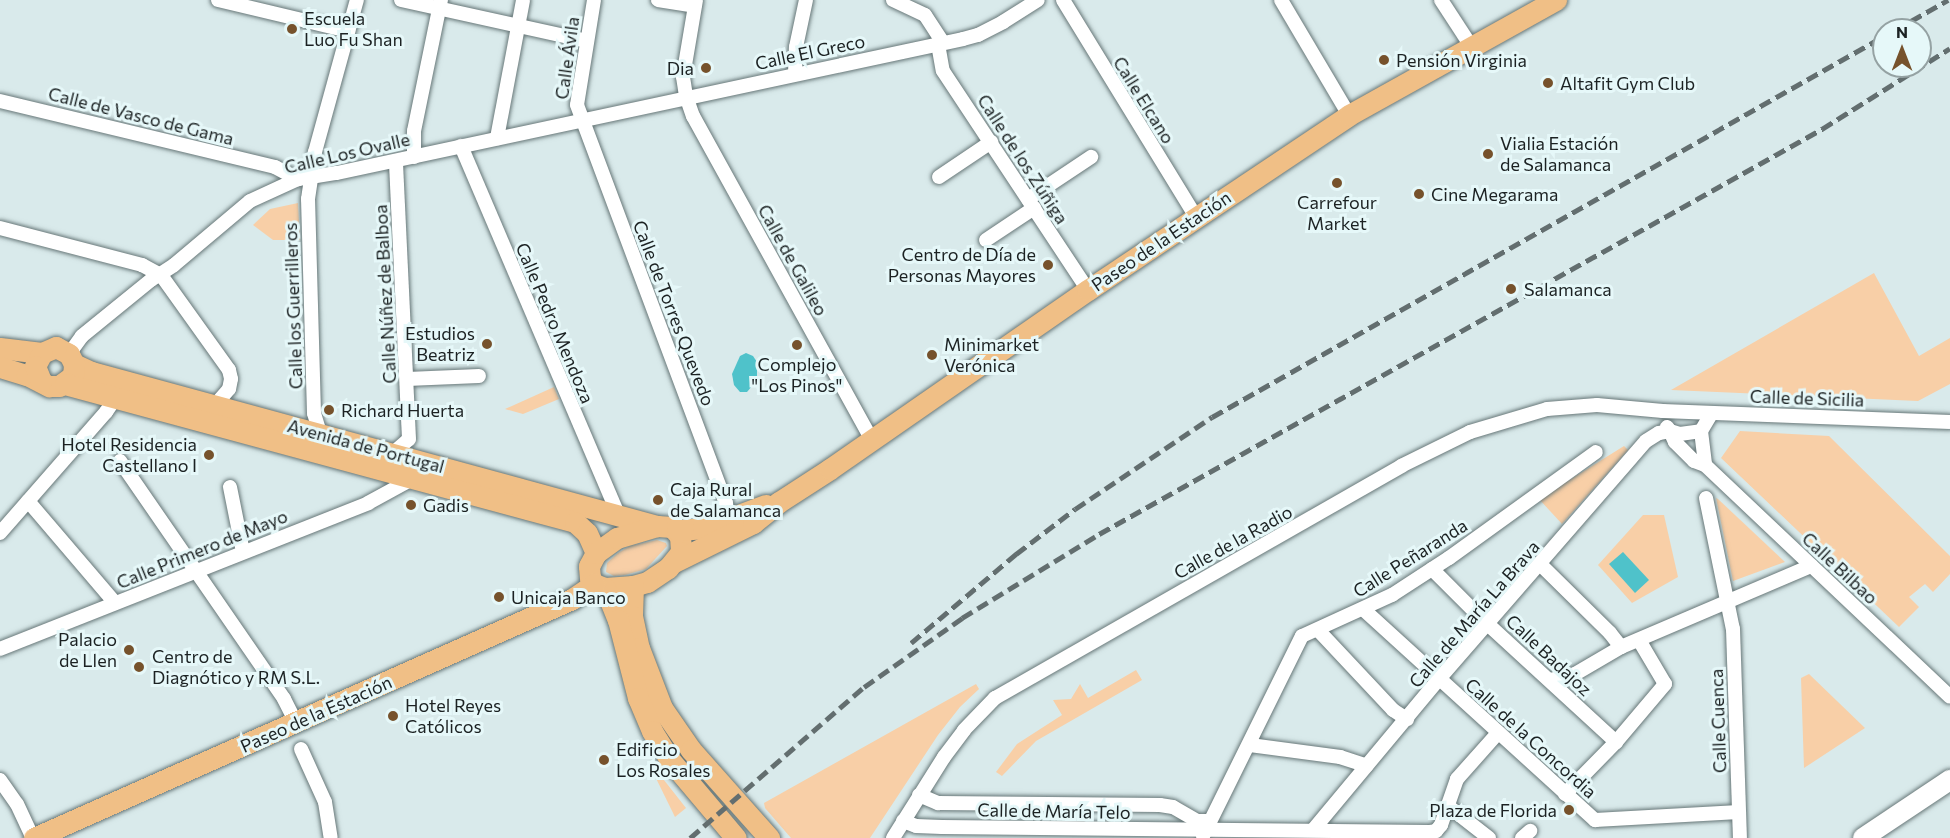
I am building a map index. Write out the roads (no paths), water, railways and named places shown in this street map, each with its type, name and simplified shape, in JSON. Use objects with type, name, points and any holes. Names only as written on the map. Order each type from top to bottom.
[{"type":"main road","name":"Paseo de la Estación","points":[[633,586],[647,582],[674,562],[744,529],[778,502],[1349,115],[1556,0]]},
{"type":"main road","points":[[0,348],[42,352],[56,347],[72,359],[73,376],[65,384],[54,387],[0,367]]},
{"type":"main road","points":[[41,381],[35,366],[42,352]]},
{"type":"main road","name":"Avenida de Portugal","points":[[72,359],[91,372],[667,528]]},
{"type":"main road","name":"Avenida de Portugal","points":[[65,384],[575,522],[587,533],[596,553]]},
{"type":"main road","name":"Paseo de la Estación","points":[[667,528],[703,528],[778,502]]},
{"type":"main road","points":[[674,562],[681,552],[681,542],[667,528],[617,538],[596,553],[589,566],[590,578],[600,586],[617,615],[639,698],[652,731],[670,760],[736,838]]},
{"type":"main road","name":"Paseo de la Estación","points":[[33,838],[600,586]]},
{"type":"main road","points":[[600,586],[633,586],[632,616],[639,648],[662,708],[691,750],[769,838]]},
{"type":"main road","points":[[1863,838],[1950,780]]},
{"type":"street","points":[[218,0],[348,31]]},
{"type":"street","name":"Calle los Guerrilleros","points":[[320,433],[314,412],[308,199],[305,178],[315,152],[357,0]]},
{"type":"street","points":[[401,0],[440,4],[518,25],[587,40]]},
{"type":"street","points":[[497,138],[523,0]]},
{"type":"street","name":"Calle Ávila","points":[[582,120],[577,105],[594,0]]},
{"type":"street","points":[[658,0],[695,3]]},
{"type":"street","points":[[795,74],[796,47],[806,0]]},
{"type":"street","points":[[893,0],[925,15],[941,43]]},
{"type":"street","name":"Calle El Greco","points":[[582,120],[978,35],[1038,0]]},
{"type":"street","name":"Calle Elcano","points":[[1063,0],[1196,218]]},
{"type":"street","points":[[1281,0],[1349,115]]},
{"type":"street","points":[[1441,0],[1471,46]]},
{"type":"street","name":"Calle de Galileo","points":[[695,3],[683,77],[686,96],[693,116],[872,440]]},
{"type":"street","points":[[414,157],[414,131],[440,4]]},
{"type":"street","name":"Calle de los Zúñiga","points":[[941,43],[943,71],[1088,290]]},
{"type":"street","name":"Calle de Vasco de Gama","points":[[0,101],[274,167],[305,178]]},
{"type":"street","name":"Calle Los Ovalle","points":[[72,359],[82,336],[151,280],[161,275],[250,201],[305,178],[396,161],[582,120]]},
{"type":"street","name":"Calle de Torres Quevedo","points":[[582,120],[721,490],[728,519]]},
{"type":"street","points":[[939,177],[991,142]]},
{"type":"street","name":"Calle Pedro Mendoza","points":[[461,146],[618,514]]},
{"type":"street","points":[[986,240],[1091,157]]},
{"type":"street","name":"Calle Núñez de Balboa","points":[[393,453],[409,439],[396,161]]},
{"type":"street","points":[[274,167],[276,178],[274,190]]},
{"type":"street","points":[[0,228],[142,265],[161,275],[229,370],[231,379],[229,389],[215,405]]},
{"type":"street","points":[[407,379],[479,376]]},
{"type":"street","points":[[0,533],[116,397]]},
{"type":"street","name":"Calle de la Radio","points":[[892,838],[964,730],[981,710],[1003,692],[1401,466],[1470,432],[1547,409],[1597,405],[1663,411]]},
{"type":"street","points":[[1932,421],[1950,410]]},
{"type":"street","name":"Calle de Sicilia","points":[[1663,411],[1950,422]]},
{"type":"street","name":"Calle Bilbao","points":[[1663,411],[1665,423],[1675,442],[1694,460],[1705,465],[1950,697]]},
{"type":"street","points":[[1705,465],[1701,431],[1712,413]]},
{"type":"street","points":[[1670,431],[1680,434],[1701,431]]},
{"type":"street","name":"Calle de María La Brava","points":[[1313,830],[1439,680],[1541,565],[1646,441],[1659,433],[1670,431]]},
{"type":"street","name":"Calle Peñaranda","points":[[1206,830],[1302,636],[1364,609],[1432,569],[1596,453]]},
{"type":"street","points":[[120,461],[284,699],[296,723]]},
{"type":"street","name":"Calle Primero de Mayo","points":[[0,649],[368,503],[414,478]]},
{"type":"street","points":[[230,487],[243,552]]},
{"type":"street","name":"Calle Cuenca","points":[[1706,498],[1734,635],[1740,838]]},
{"type":"street","points":[[28,501],[114,603]]},
{"type":"street","points":[[1541,565],[1610,633],[1621,647]]},
{"type":"street","points":[[1550,680],[1575,674],[1621,647],[1811,566]]},
{"type":"street","name":"Calle Badajoz","points":[[1432,569],[1488,625],[1616,742]]},
{"type":"street","name":"Calle de la Concordia","points":[[1364,609],[1439,680],[1595,820],[1738,812]]},
{"type":"street","points":[[1318,630],[1393,710],[1407,719]]},
{"type":"street","points":[[1565,794],[1616,742],[1665,684],[1639,640]]},
{"type":"street","points":[[1489,838],[1448,806],[1457,779],[1498,733]]},
{"type":"street","points":[[1250,745],[1340,757],[1367,766]]},
{"type":"street","points":[[301,749],[325,802],[331,838]]},
{"type":"street","points":[[0,780],[17,804],[33,838]]},
{"type":"street","points":[[919,795],[938,803],[1160,805],[1173,807],[1197,820],[1206,830]]},
{"type":"street","name":"Calle de María Telo","points":[[903,820],[924,826],[1436,831],[1448,806]]},
{"type":"water","points":[[746,353],[753,356],[757,362],[757,380],[747,392],[740,392],[734,385],[732,374],[740,356]]},
{"type":"water","points":[[1623,552],[1649,580],[1635,593],[1609,564]]},
{"type":"railway","points":[[1916,18],[1948,0]]},
{"type":"railway","points":[[911,643],[1016,554],[1075,509],[1212,417],[1872,43]]},
{"type":"railway","points":[[690,838],[864,687],[962,618],[1099,534],[1822,129],[1950,48]]},
{"type":"place","name":"Escuela Luo Fu Shan","points":[[292,29]]},
{"type":"place","name":"Pensión Virginia","points":[[1384,60]]},
{"type":"place","name":"Dia","points":[[706,68]]},
{"type":"place","name":"Altafit Gym Club","points":[[1548,83]]},
{"type":"place","name":"Vialia Estación de Salamanca","points":[[1488,154]]},
{"type":"place","name":"Carrefour Market","points":[[1337,183]]},
{"type":"place","name":"Cine Megarama","points":[[1419,194]]},
{"type":"place","name":"Centro de Día de Personas Mayores","points":[[1048,265]]},
{"type":"place","name":"Salamanca","points":[[1511,289]]},
{"type":"place","name":"Estudios Beatriz","points":[[487,344]]},
{"type":"place","name":"Complejo \"Los Pinos\"","points":[[797,345]]},
{"type":"place","name":"Minimarket Verónica","points":[[932,355]]},
{"type":"place","name":"Richard Huerta","points":[[329,410]]},
{"type":"place","name":"Hotel Residencia Castellano I","points":[[209,455]]},
{"type":"place","name":"Caja Rural de Salamanca","points":[[658,500]]},
{"type":"place","name":"Gadis","points":[[411,505]]},
{"type":"place","name":"Unicaja Banco","points":[[499,597]]},
{"type":"place","name":"Palacio de Llen","points":[[129,650]]},
{"type":"place","name":"Centro de Diagnótico y RM S.L.","points":[[139,667]]},
{"type":"place","name":"Hotel Reyes Católicos","points":[[393,716]]},
{"type":"place","name":"Edificio Los Rosales","points":[[604,760]]},
{"type":"place","name":"Plaza de Florida","points":[[1569,810]]}]
